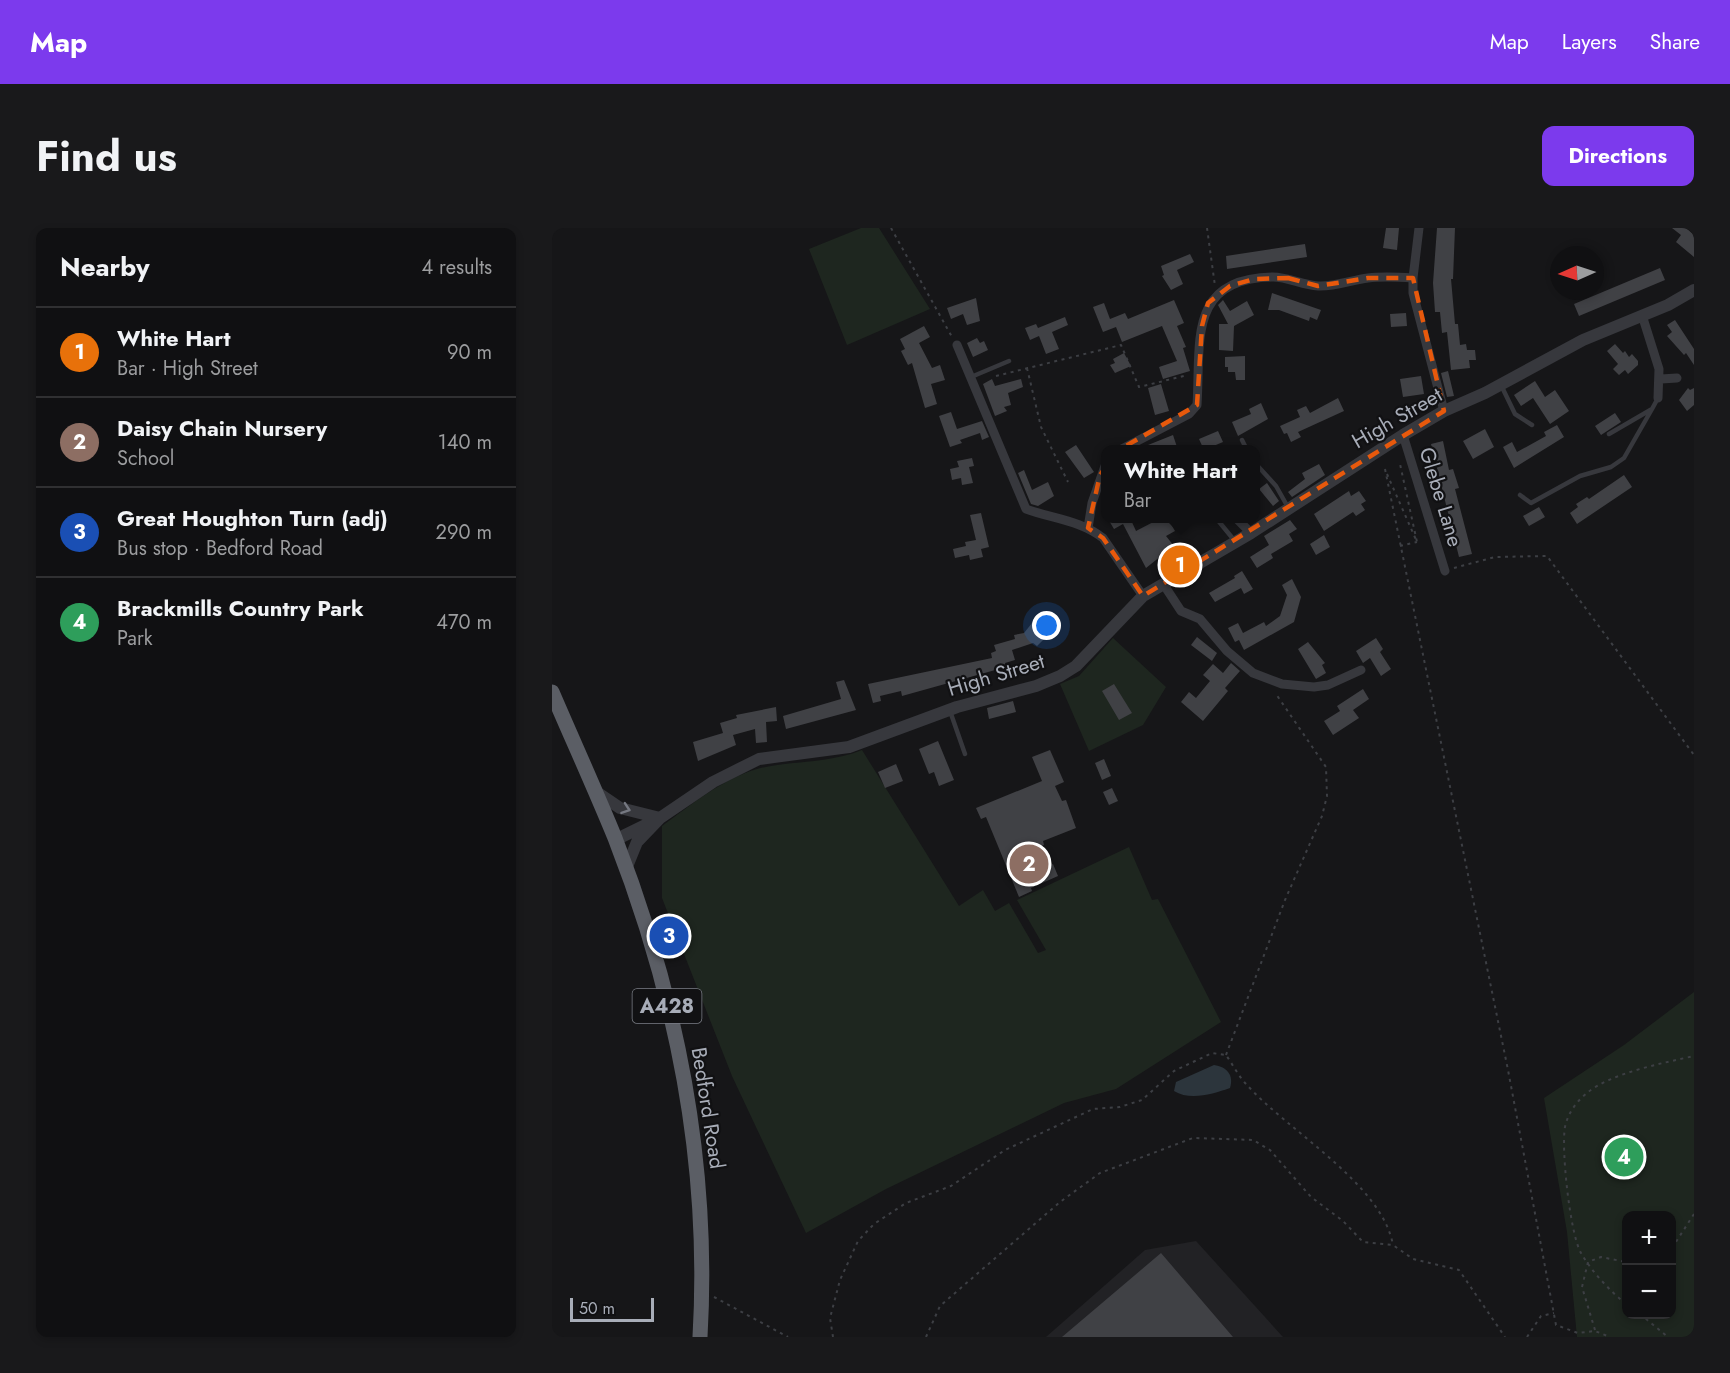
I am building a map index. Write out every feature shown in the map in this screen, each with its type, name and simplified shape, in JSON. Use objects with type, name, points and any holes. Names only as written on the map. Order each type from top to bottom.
[{"type":"highway","name":"Bedford Road","points":[[552,692],[626,868],[675,1034],[694,1126],[702,1220],[703,1291],[700,1337]]},
{"type":"street","points":[[1419,228],[1413,293],[1444,411]]},
{"type":"street","points":[[1130,445],[1189,414],[1197,405],[1202,326],[1208,303],[1216,294],[1230,286],[1254,279],[1288,278],[1318,286],[1368,278],[1413,278]]},
{"type":"street","name":"High Street","points":[[615,840],[660,818],[713,782],[759,759],[849,747],[950,710],[1036,686],[1060,676],[1076,666],[1143,596],[1251,533],[1390,442],[1444,411],[1501,385],[1583,340],[1668,305],[1694,290]]},
{"type":"street","points":[[1642,315],[1652,339],[1661,379],[1658,398]]},
{"type":"street","points":[[957,345],[1026,508],[1088,528],[1103,538],[1143,596]]},
{"type":"street","points":[[1661,379],[1677,378]]},
{"type":"street","name":"Glebe Lane","points":[[1403,435],[1445,571]]},
{"type":"street","points":[[1088,528],[1092,503],[1101,477]]},
{"type":"street","points":[[1240,523],[1251,533]]},
{"type":"street","points":[[1164,585],[1181,611],[1200,619],[1243,664],[1265,678],[1282,684],[1314,687],[1328,685],[1361,670]]},
{"type":"street","points":[[595,791],[620,808],[660,818],[637,842],[626,868]]},
{"type":"lane","points":[[971,377],[1009,361]]},
{"type":"lane","points":[[1501,385],[1515,414],[1532,424]]},
{"type":"lane","points":[[1520,495],[1531,503],[1580,476],[1611,467],[1624,458],[1658,398]]},
{"type":"lane","points":[[1608,434],[1652,409]]},
{"type":"lane","points":[[1242,440],[1244,445]]},
{"type":"lane","points":[[1260,468],[1276,486],[1289,509]]},
{"type":"lane","points":[[1219,523],[1236,542]]},
{"type":"lane","points":[[950,710],[965,754]]},
{"type":"path","points":[[891,228],[957,345]]},
{"type":"path","points":[[1206,228],[1216,294]]},
{"type":"path","points":[[994,376],[1121,345],[1139,387],[1199,372]]},
{"type":"path","points":[[1027,368],[1041,427],[1068,482]]},
{"type":"path","points":[[1400,462],[1417,542]]},
{"type":"path","points":[[1417,542],[1385,469],[1508,1070],[1556,1325],[1578,1333],[1595,1331],[1610,1337]]},
{"type":"path","points":[[1400,546],[1417,542]]},
{"type":"path","points":[[1445,571],[1495,557],[1546,556],[1694,755]]},
{"type":"path","points":[[1226,1055],[1285,900],[1322,816],[1327,796],[1326,767],[1265,678]]},
{"type":"path","points":[[833,1337],[830,1318],[840,1280],[858,1241],[874,1224],[906,1203],[951,1186],[1005,1150],[1093,1109],[1120,1107],[1142,1100],[1174,1071],[1212,1053],[1226,1055],[1246,1085],[1376,1204],[1391,1232],[1393,1245]]},
{"type":"path","points":[[1622,1301],[1611,1292],[1581,1254],[1573,1231],[1565,1128],[1571,1110],[1588,1092],[1606,1082],[1694,1056]]},
{"type":"path","points":[[926,1337],[940,1306],[1060,1202],[1100,1173],[1193,1137],[1252,1140],[1270,1150],[1311,1197],[1343,1221],[1363,1242],[1393,1245],[1413,1258],[1459,1270],[1505,1337]]},
{"type":"path","points":[[1676,1241],[1694,1214]]},
{"type":"path","points":[[1588,1262],[1601,1257],[1622,1261]]},
{"type":"path","points":[[1588,1262],[1582,1287],[1595,1331]]},
{"type":"path","points":[[703,1291],[788,1337]]},
{"type":"path","points":[[1527,1337],[1541,1316],[1554,1313]]},
{"type":"path","points":[[1646,1319],[1668,1337]]},
{"type":"highlighted area","points":[[1288,278],[1318,286],[1368,278],[1413,278],[1444,411],[1143,596],[1103,538],[1088,528],[1100,475],[1117,451],[1197,405],[1202,326],[1208,303],[1230,286],[1254,279]]},
{"type":"shaded area","points":[[861,228],[879,228],[930,309],[847,345],[809,249]]},
{"type":"shaded area","points":[[1113,638],[1166,687],[1143,725],[1089,751],[1060,684],[1079,676]]},
{"type":"shaded area","points":[[862,750],[959,906],[983,890],[995,911],[1009,903],[1038,953],[1046,950],[1017,900],[1129,847],[1152,900],[1158,899],[1221,1022],[1116,1089],[1064,1103],[886,1189],[806,1233],[732,1076],[662,898],[662,826],[707,793],[744,773],[770,766],[836,758]]},
{"type":"shaded area","points":[[1694,992],[1694,1337],[1577,1337],[1567,1232],[1544,1098],[1624,1045]]},
{"type":"shaded area","points":[[1214,1065],[1228,1072],[1231,1079],[1230,1088],[1194,1096],[1174,1091],[1176,1082]]},
{"type":"shaded area","points":[[1196,1241],[1283,1337],[1046,1337],[1145,1250]]},
{"type":"building","points":[[1386,228],[1399,228],[1397,250],[1383,248]]},
{"type":"building","points":[[1437,228],[1455,228],[1453,279],[1451,279],[1455,324],[1458,324],[1460,345],[1466,344],[1467,350],[1475,350],[1476,360],[1469,360],[1470,368],[1451,370],[1447,332],[1442,333],[1440,312],[1435,312],[1433,283]]},
{"type":"building","points":[[1672,228],[1686,228],[1694,235],[1694,257],[1676,242],[1681,235]]},
{"type":"building","points":[[1305,244],[1307,257],[1227,269],[1226,256]]},
{"type":"building","points":[[1190,254],[1194,262],[1177,270],[1183,284],[1171,290],[1162,276],[1164,275],[1161,266]]},
{"type":"building","points":[[1660,268],[1665,280],[1579,316],[1574,304],[1584,300],[1604,300],[1604,291]]},
{"type":"building","points":[[1272,293],[1321,310],[1317,320],[1310,317],[1309,321],[1279,310],[1268,310]]},
{"type":"building","points":[[976,298],[980,321],[967,325],[963,314],[951,319],[947,308]]},
{"type":"building","points":[[1174,300],[1184,323],[1177,326],[1186,347],[1183,348],[1190,371],[1163,379],[1159,367],[1177,361],[1162,326],[1122,342],[1116,327],[1103,332],[1093,307],[1104,303],[1110,319],[1125,313],[1128,319]]},
{"type":"building","points":[[1223,300],[1230,311],[1247,301],[1254,315],[1234,326],[1233,351],[1219,350],[1219,324],[1228,324],[1218,305]]},
{"type":"building","points":[[1406,313],[1407,326],[1391,327],[1390,314]]},
{"type":"building","points":[[1065,317],[1068,325],[1052,332],[1059,349],[1046,354],[1039,336],[1030,340],[1025,328],[1036,324],[1038,328]]},
{"type":"building","points":[[1675,320],[1694,349],[1694,365],[1686,353],[1684,355],[1667,336],[1672,332],[1667,325]]},
{"type":"building","points":[[924,326],[930,337],[919,343],[932,368],[940,365],[945,380],[931,384],[937,404],[925,408],[912,363],[908,365],[901,351],[905,349],[900,339]]},
{"type":"building","points":[[977,338],[980,343],[984,341],[988,350],[973,357],[967,343]]},
{"type":"building","points":[[1615,344],[1623,353],[1625,351],[1629,357],[1632,354],[1638,361],[1638,365],[1628,374],[1625,370],[1619,375],[1613,369],[1618,364],[1607,351]]},
{"type":"building","points":[[1124,353],[1131,366],[1115,373],[1110,365],[1115,363],[1113,359]]},
{"type":"building","points":[[1245,356],[1245,380],[1236,380],[1235,372],[1228,372],[1228,367],[1225,367],[1225,357]]},
{"type":"building","points":[[1448,371],[1454,396],[1447,397],[1441,373]]},
{"type":"building","points":[[1421,376],[1424,394],[1403,397],[1400,379]]},
{"type":"building","points":[[992,379],[995,386],[1021,379],[1023,387],[1008,393],[1011,405],[1004,407],[1007,411],[995,416],[983,384]]},
{"type":"building","points":[[1535,381],[1545,397],[1555,390],[1569,411],[1550,424],[1533,398],[1521,406],[1514,395]]},
{"type":"building","points":[[1161,384],[1169,411],[1155,415],[1148,388]]},
{"type":"building","points":[[1688,388],[1690,390],[1694,388],[1694,405],[1687,411],[1679,400]]},
{"type":"building","points":[[1338,398],[1344,411],[1298,432],[1301,437],[1291,442],[1287,433],[1284,434],[1280,426],[1300,417],[1297,410],[1306,406],[1310,413]]},
{"type":"building","points":[[1261,403],[1268,419],[1238,436],[1232,422],[1251,414],[1249,409]]},
{"type":"building","points":[[951,412],[957,429],[982,421],[989,437],[982,440],[980,433],[960,440],[962,443],[950,447],[939,416]]},
{"type":"building","points":[[1615,413],[1621,422],[1601,435],[1595,426]]},
{"type":"building","points":[[1557,425],[1564,437],[1514,468],[1503,447],[1512,442],[1517,452],[1546,436],[1544,432]]},
{"type":"building","points":[[1485,429],[1494,447],[1473,459],[1463,441]]},
{"type":"building","points":[[1218,431],[1223,442],[1216,445],[1202,445],[1199,439]]},
{"type":"building","points":[[1173,435],[1176,445],[1148,445]]},
{"type":"building","points":[[1443,441],[1449,470],[1453,469],[1459,488],[1455,489],[1472,554],[1459,557],[1431,444]]},
{"type":"building","points":[[1076,445],[1094,472],[1084,478],[1065,452]]},
{"type":"building","points":[[972,458],[974,466],[969,467],[973,483],[962,485],[961,478],[952,480],[950,469],[959,467],[957,461]]},
{"type":"building","points":[[1319,464],[1325,475],[1292,497],[1288,492],[1305,479],[1302,473]]},
{"type":"building","points":[[1024,470],[1032,490],[1048,482],[1054,496],[1038,506],[1031,504],[1018,473]]},
{"type":"building","points":[[1624,475],[1632,487],[1577,524],[1570,513],[1578,507],[1576,504],[1587,497],[1589,499]]},
{"type":"building","points":[[1267,483],[1279,501],[1273,506],[1260,488]]},
{"type":"building","points":[[1349,491],[1351,496],[1359,491],[1366,501],[1361,504],[1365,510],[1356,516],[1353,512],[1324,531],[1314,514]]},
{"type":"building","points":[[1539,507],[1545,517],[1529,526],[1523,516]]},
{"type":"building","points":[[981,513],[989,547],[981,549],[983,557],[970,560],[969,555],[955,558],[953,549],[966,546],[965,542],[976,540],[970,515]]},
{"type":"building","points":[[1290,520],[1297,529],[1289,534],[1293,541],[1271,554],[1273,558],[1257,568],[1250,557],[1269,545],[1264,536]]},
{"type":"building","points":[[1110,523],[1132,523],[1136,531],[1151,523],[1170,523],[1175,531],[1166,536],[1186,561],[1172,570],[1161,556],[1146,568],[1123,524],[1114,529]]},
{"type":"building","points":[[1324,535],[1330,547],[1316,555],[1310,544]]},
{"type":"building","points":[[1242,571],[1253,589],[1244,594],[1241,588],[1215,602],[1209,593],[1235,578],[1234,576]]},
{"type":"building","points":[[1292,579],[1301,597],[1294,622],[1244,650],[1239,640],[1235,642],[1228,628],[1238,623],[1243,633],[1264,622],[1266,626],[1280,616],[1287,595],[1282,585]]},
{"type":"building","points":[[1032,623],[1046,637],[1037,646],[1033,643],[1012,650],[1015,660],[1005,663],[1006,667],[902,696],[901,691],[880,696],[881,701],[873,703],[868,684],[992,658],[991,653],[996,651],[994,645],[1015,639],[1014,635],[1024,633]]},
{"type":"building","points":[[1197,637],[1217,653],[1212,661],[1191,645]]},
{"type":"building","points":[[1376,638],[1383,649],[1380,652],[1391,669],[1381,676],[1370,658],[1363,663],[1356,651]]},
{"type":"building","points":[[1308,642],[1325,663],[1322,665],[1326,673],[1316,679],[1298,649]]},
{"type":"building","points":[[1231,663],[1240,671],[1225,688],[1228,691],[1203,721],[1181,702],[1189,692],[1196,698],[1210,681],[1203,675],[1213,664],[1223,673]]},
{"type":"building","points":[[844,680],[856,710],[786,729],[783,716],[841,699],[836,682]]},
{"type":"building","points":[[1114,684],[1132,713],[1119,720],[1102,691]]},
{"type":"building","points":[[1363,689],[1369,699],[1353,710],[1359,718],[1333,735],[1324,721],[1340,711],[1337,706]]},
{"type":"building","points":[[1013,701],[1016,712],[989,719],[987,708]]},
{"type":"building","points":[[776,707],[777,721],[766,722],[767,742],[756,743],[755,729],[733,735],[736,745],[698,761],[693,742],[723,733],[720,723],[737,718],[736,715]]},
{"type":"building","points":[[938,741],[954,780],[939,786],[934,772],[929,774],[919,749]]},
{"type":"building","points":[[1050,750],[1064,782],[1055,786],[1062,801],[1066,800],[1076,828],[1043,841],[1044,845],[1033,850],[1041,869],[1053,864],[1058,876],[1031,888],[1032,891],[1019,897],[986,817],[981,819],[976,808],[1042,781],[1032,757]]},
{"type":"building","points":[[1104,759],[1111,776],[1102,780],[1095,763]]},
{"type":"building","points":[[896,764],[903,781],[885,788],[878,772]]},
{"type":"building","points":[[1112,788],[1118,801],[1109,805],[1103,792]]},
{"type":"building","points":[[1161,1253],[1233,1337],[1062,1337]]},
{"type":"place","name":"White Hart","points":[[1180,565]]},
{"type":"place","name":"Daisy Chain Nursery","points":[[1029,864]]},
{"type":"place","name":"Great Houghton Turn (adj)","points":[[669,936]]},
{"type":"place","name":"Brackmills Country Park","points":[[1624,1157]]}]
